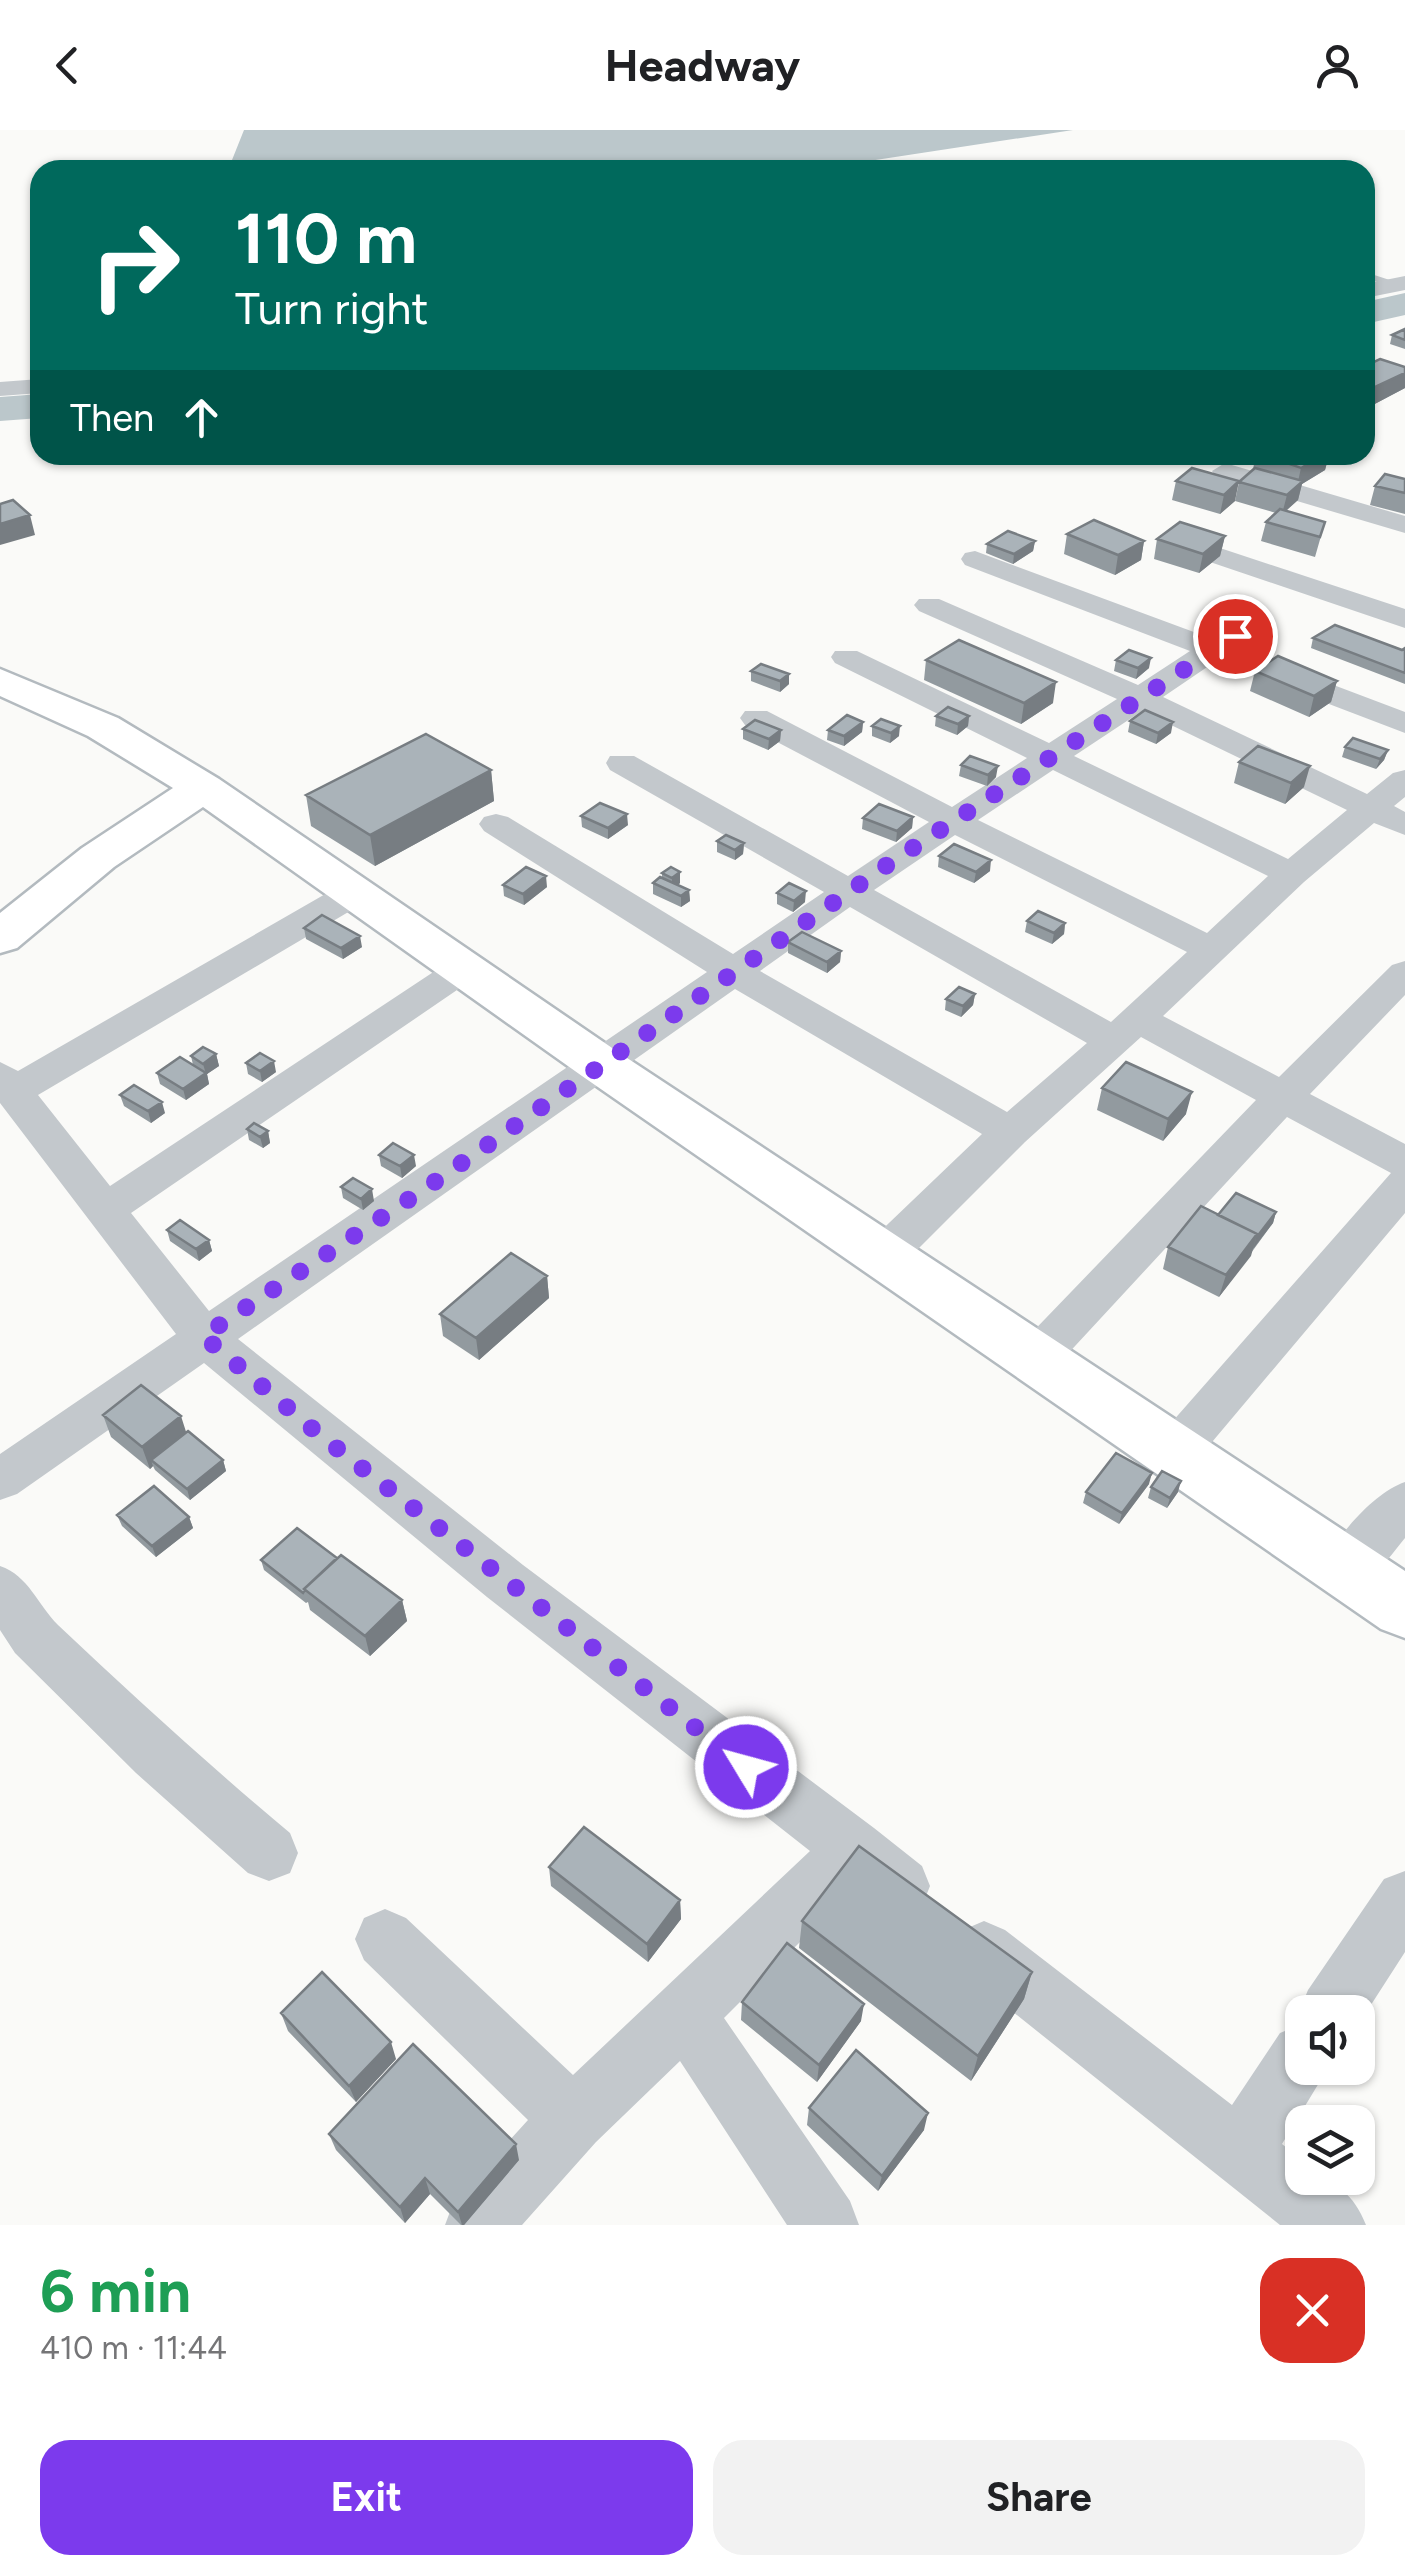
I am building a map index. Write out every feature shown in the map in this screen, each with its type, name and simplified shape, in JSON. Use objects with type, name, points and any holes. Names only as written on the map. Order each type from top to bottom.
[{"type":"street","points":[[1375,289],[1400,284]]},
{"type":"street","points":[[0,389],[30,387]]},
{"type":"street","points":[[1225,471],[1405,524]]},
{"type":"street","points":[[1220,556],[1405,619]]},
{"type":"street","points":[[975,559],[1218,648],[1405,723]]},
{"type":"street","points":[[930,605],[1141,698],[1388,817]]},
{"type":"street","points":[[0,1480],[848,893],[1252,624]]},
{"type":"street","points":[[846,658],[1292,874]]},
{"type":"street","points":[[0,681],[103,727],[204,788],[600,1064],[1405,1608]]},
{"type":"street","points":[[756,718],[1213,950]]},
{"type":"street","points":[[622,763],[848,893],[1126,1030],[1286,1097],[1405,1162]]},
{"type":"street","points":[[882,1256],[1010,1132],[1126,1030],[1292,874],[1388,817],[1405,780]]},
{"type":"street","points":[[0,938],[95,860],[204,788]]},
{"type":"street","points":[[496,824],[736,973],[1010,1132]]},
{"type":"street","points":[[354,893],[7,1083],[203,1336],[291,1412],[1333,2225]]},
{"type":"street","points":[[106,1209],[463,969]]},
{"type":"street","points":[[1034,1359],[1189,1192],[1405,972]]},
{"type":"street","points":[[1174,1452],[1405,1184]]},
{"type":"street","points":[[1347,1568],[1405,1502]]},
{"type":"street","points":[[0,1588],[34,1636],[88,1684],[156,1756],[269,1853]]},
{"type":"street","points":[[478,2225],[573,2119],[854,1848]]},
{"type":"street","points":[[1341,1995],[1405,1900]]},
{"type":"street","points":[[385,1939],[573,2119]]},
{"type":"street","points":[[686,2013],[728,2084],[826,2225]]},
{"type":"street","points":[[1240,2150],[1285,2081]]},
{"type":"lane","points":[[1375,278],[1400,284]]},
{"type":"shaded area","points":[[244,130],[1073,130],[876,160],[232,160]]},
{"type":"building","points":[[1405,329],[1405,340],[1392,335]]},
{"type":"building","points":[[1380,359],[1405,367],[1405,373],[1375,387],[1375,361]]},
{"type":"building","points":[[1192,468],[1239,481],[1224,495],[1176,481]]},
{"type":"building","points":[[1255,468],[1303,481],[1287,495],[1239,482]]},
{"type":"building","points":[[1385,474],[1405,479],[1405,493],[1375,486]]},
{"type":"building","points":[[13,500],[30,515],[0,524],[0,504]]},
{"type":"building","points":[[1280,509],[1325,522],[1320,537],[1266,522]]},
{"type":"building","points":[[1094,520],[1144,541],[1118,555],[1067,534]]},
{"type":"building","points":[[1180,522],[1225,536],[1203,554],[1157,539]]},
{"type":"building","points":[[1008,531],[1035,541],[1014,554],[987,544]]},
{"type":"building","points":[[1335,625],[1405,648],[1405,673],[1313,638]]},
{"type":"building","points":[[959,640],[1056,682],[1024,703],[926,660]]},
{"type":"building","points":[[1129,650],[1151,658],[1138,668],[1116,660]]},
{"type":"building","points":[[1278,656],[1337,681],[1314,696],[1255,671]]},
{"type":"building","points":[[761,664],[789,674],[780,681],[751,671]]},
{"type":"building","points":[[948,707],[969,716],[958,724],[936,716]]},
{"type":"building","points":[[1145,710],[1173,722],[1158,733],[1130,721]]},
{"type":"building","points":[[847,715],[863,722],[844,736],[828,730]]},
{"type":"building","points":[[881,719],[900,726],[891,733],[872,726]]},
{"type":"building","points":[[755,720],[781,730],[769,739],[743,729]]},
{"type":"building","points":[[426,734],[491,770],[370,835],[306,795]]},
{"type":"building","points":[[1353,738],[1388,750],[1380,759],[1345,747]]},
{"type":"building","points":[[1258,746],[1310,766],[1291,783],[1239,762]]},
{"type":"building","points":[[970,756],[998,766],[988,775],[961,765]]},
{"type":"building","points":[[600,803],[627,814],[608,828],[581,816]]},
{"type":"building","points":[[879,804],[913,817],[897,831],[863,818]]},
{"type":"building","points":[[726,835],[744,843],[735,850],[717,841]]},
{"type":"building","points":[[954,844],[991,860],[976,872],[939,856]]},
{"type":"building","points":[[526,867],[546,876],[523,894],[503,885]]},
{"type":"building","points":[[671,867],[680,872],[672,878],[662,873]]},
{"type":"building","points":[[660,877],[689,890],[681,896],[653,883]]},
{"type":"building","points":[[789,883],[806,891],[794,901],[777,893]]},
{"type":"building","points":[[1038,911],[1065,923],[1054,933],[1027,921]]},
{"type":"building","points":[[322,915],[360,936],[341,948],[304,928]]},
{"type":"building","points":[[802,932],[841,951],[827,962],[788,942]]},
{"type":"building","points":[[959,987],[975,994],[963,1006],[946,999]]},
{"type":"building","points":[[203,1047],[216,1054],[203,1064],[191,1056]]},
{"type":"building","points":[[260,1053],[274,1061],[260,1071],[246,1063]]},
{"type":"building","points":[[180,1057],[206,1073],[183,1089],[157,1073]]},
{"type":"building","points":[[1126,1062],[1192,1092],[1168,1119],[1102,1088]]},
{"type":"building","points":[[134,1085],[162,1102],[148,1111],[120,1095]]},
{"type":"building","points":[[254,1123],[268,1131],[260,1137],[247,1129]]},
{"type":"building","points":[[393,1143],[414,1155],[400,1166],[379,1155]]},
{"type":"building","points":[[353,1178],[372,1189],[361,1199],[341,1187]]},
{"type":"building","points":[[1236,1193],[1276,1212],[1256,1238],[1257,1234],[1218,1215]]},
{"type":"building","points":[[1201,1206],[1257,1234],[1226,1275],[1168,1247]]},
{"type":"building","points":[[180,1220],[209,1240],[196,1249],[167,1230]]},
{"type":"building","points":[[511,1253],[547,1276],[476,1338],[440,1314]]},
{"type":"building","points":[[141,1385],[181,1416],[142,1447],[103,1415]]},
{"type":"building","points":[[188,1431],[223,1460],[187,1489],[151,1460]]},
{"type":"building","points":[[1116,1453],[1152,1473],[1122,1513],[1086,1492]]},
{"type":"building","points":[[1162,1471],[1181,1481],[1170,1498],[1151,1487]]},
{"type":"building","points":[[154,1486],[189,1517],[152,1546],[117,1515]]},
{"type":"building","points":[[297,1528],[337,1558],[303,1593],[261,1560]]},
{"type":"building","points":[[341,1555],[402,1600],[365,1636],[304,1589]]},
{"type":"building","points":[[584,1827],[680,1900],[647,1944],[549,1867]]},
{"type":"building","points":[[859,1846],[1032,1972],[978,2056],[802,1921]]},
{"type":"building","points":[[787,1943],[864,2004],[819,2065],[742,2002]]},
{"type":"building","points":[[322,1972],[391,2042],[349,2086],[281,2013]]},
{"type":"building","points":[[413,2044],[516,2144],[458,2212],[425,2178],[400,2207],[329,2134]]},
{"type":"building","points":[[856,2050],[928,2113],[882,2176],[809,2108]]},
{"type":"waterway","points":[[1375,311],[1405,304]]},
{"type":"waterway","points":[[0,409],[30,407]]},
{"type":"route","points":[[746,1767],[321,1436],[203,1336],[426,1188],[890,863],[1235,636]]}]
